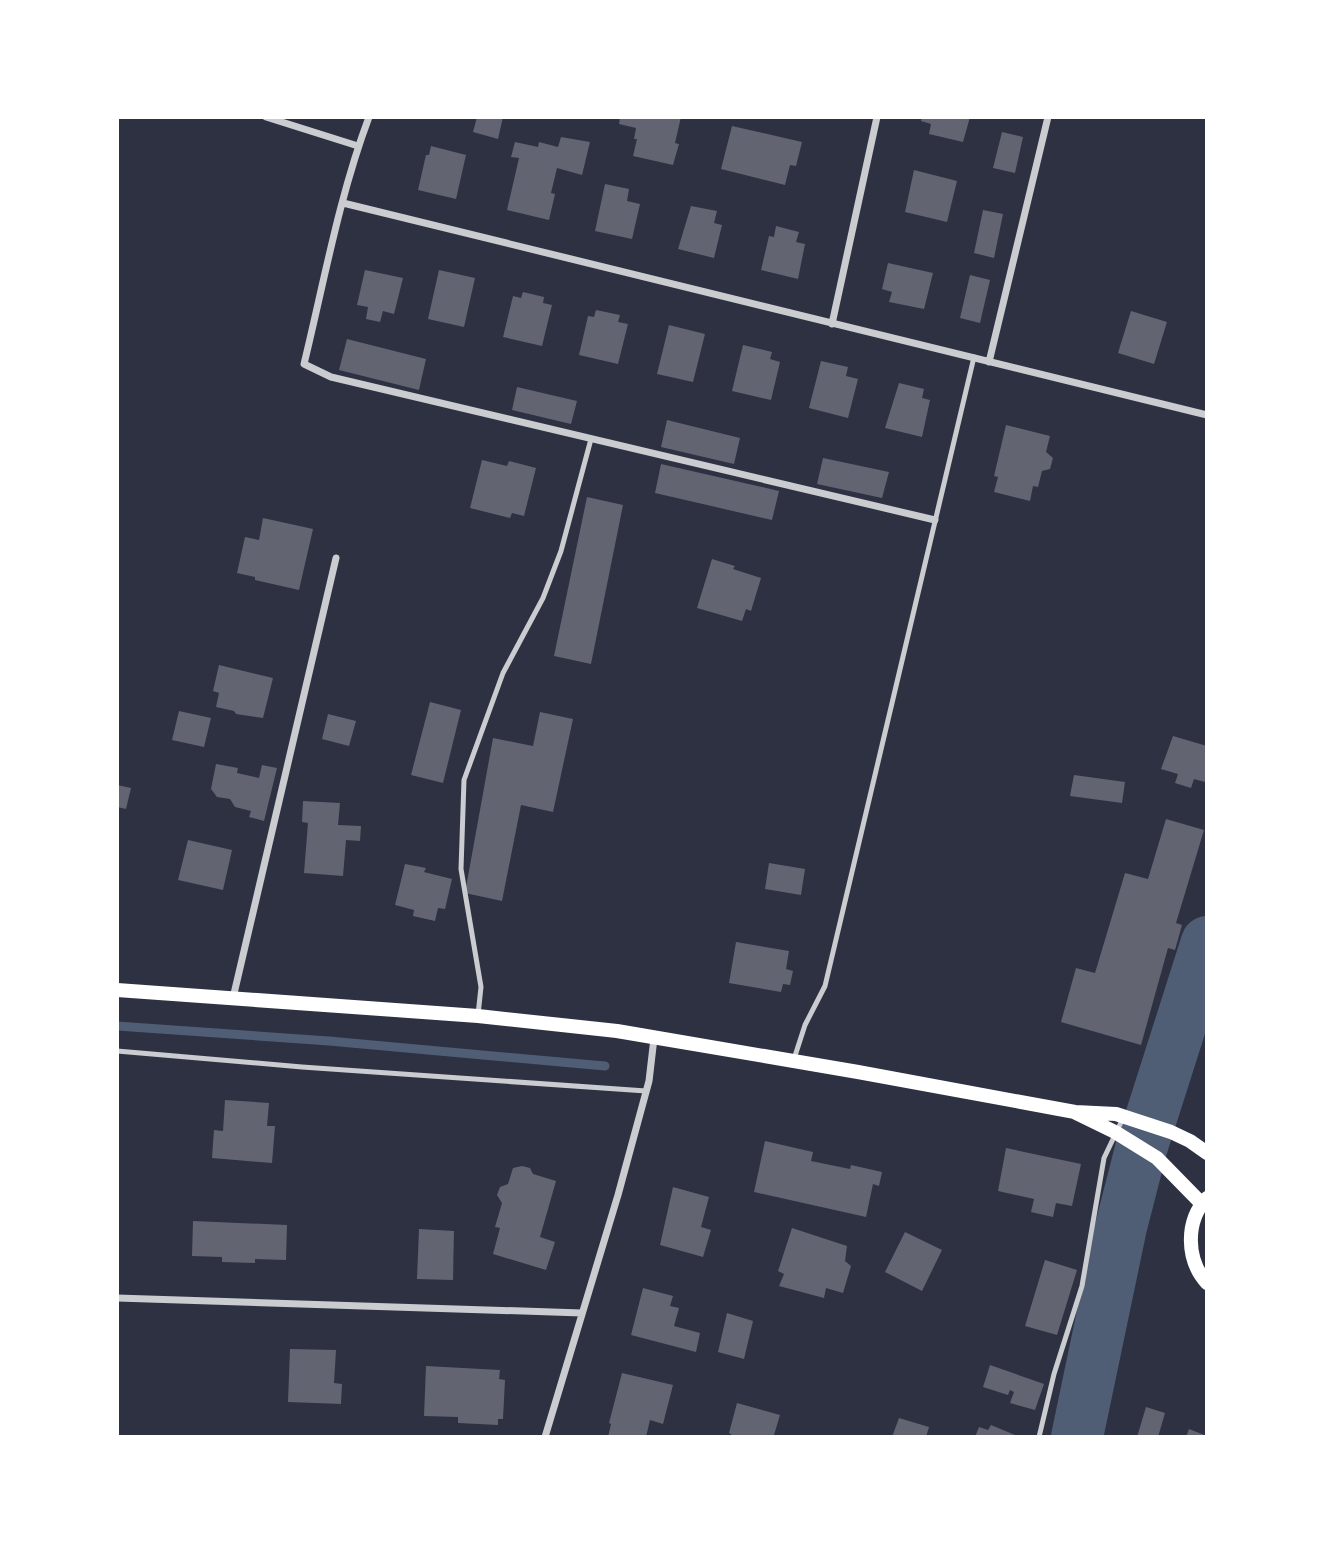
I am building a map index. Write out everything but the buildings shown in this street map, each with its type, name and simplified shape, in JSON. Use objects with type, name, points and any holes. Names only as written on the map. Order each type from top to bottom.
[{"type":"main road","points":[[117,990],[478,1016],[654,1038],[1075,1112],[1097,1111],[1124,1116],[1165,1129],[1207,1153]]},
{"type":"main road","points":[[1075,1112],[1115,1132],[1157,1158],[1204,1201],[1193,1222],[1190,1242],[1194,1262],[1207,1283]]},
{"type":"street","points":[[266,117],[358,146]]},
{"type":"street","points":[[369,117],[358,146],[303,364],[331,377],[577,433],[591,439],[935,520]]},
{"type":"street","points":[[832,324],[877,117]]},
{"type":"street","points":[[989,362],[1048,117]]},
{"type":"street","points":[[343,203],[1207,415]]},
{"type":"street","points":[[233,998],[336,558]]},
{"type":"street","points":[[545,1437],[618,1195],[646,1091],[654,1038]]},
{"type":"street","points":[[117,1298],[582,1313]]},
{"type":"lane","points":[[793,1062],[805,1026],[825,986],[974,358]]},
{"type":"lane","points":[[478,1016],[481,987],[461,869],[464,780],[503,673],[543,598],[561,551],[591,439]]},
{"type":"lane","points":[[117,1051],[646,1091]]},
{"type":"lane","points":[[1039,1437],[1054,1374],[1082,1286],[1104,1158],[1124,1116]]},
{"type":"waterway","points":[[1077,1437],[1121,1227],[1141,1149],[1207,942]]},
{"type":"waterway","points":[[117,1026],[329,1041],[605,1066]]}]
